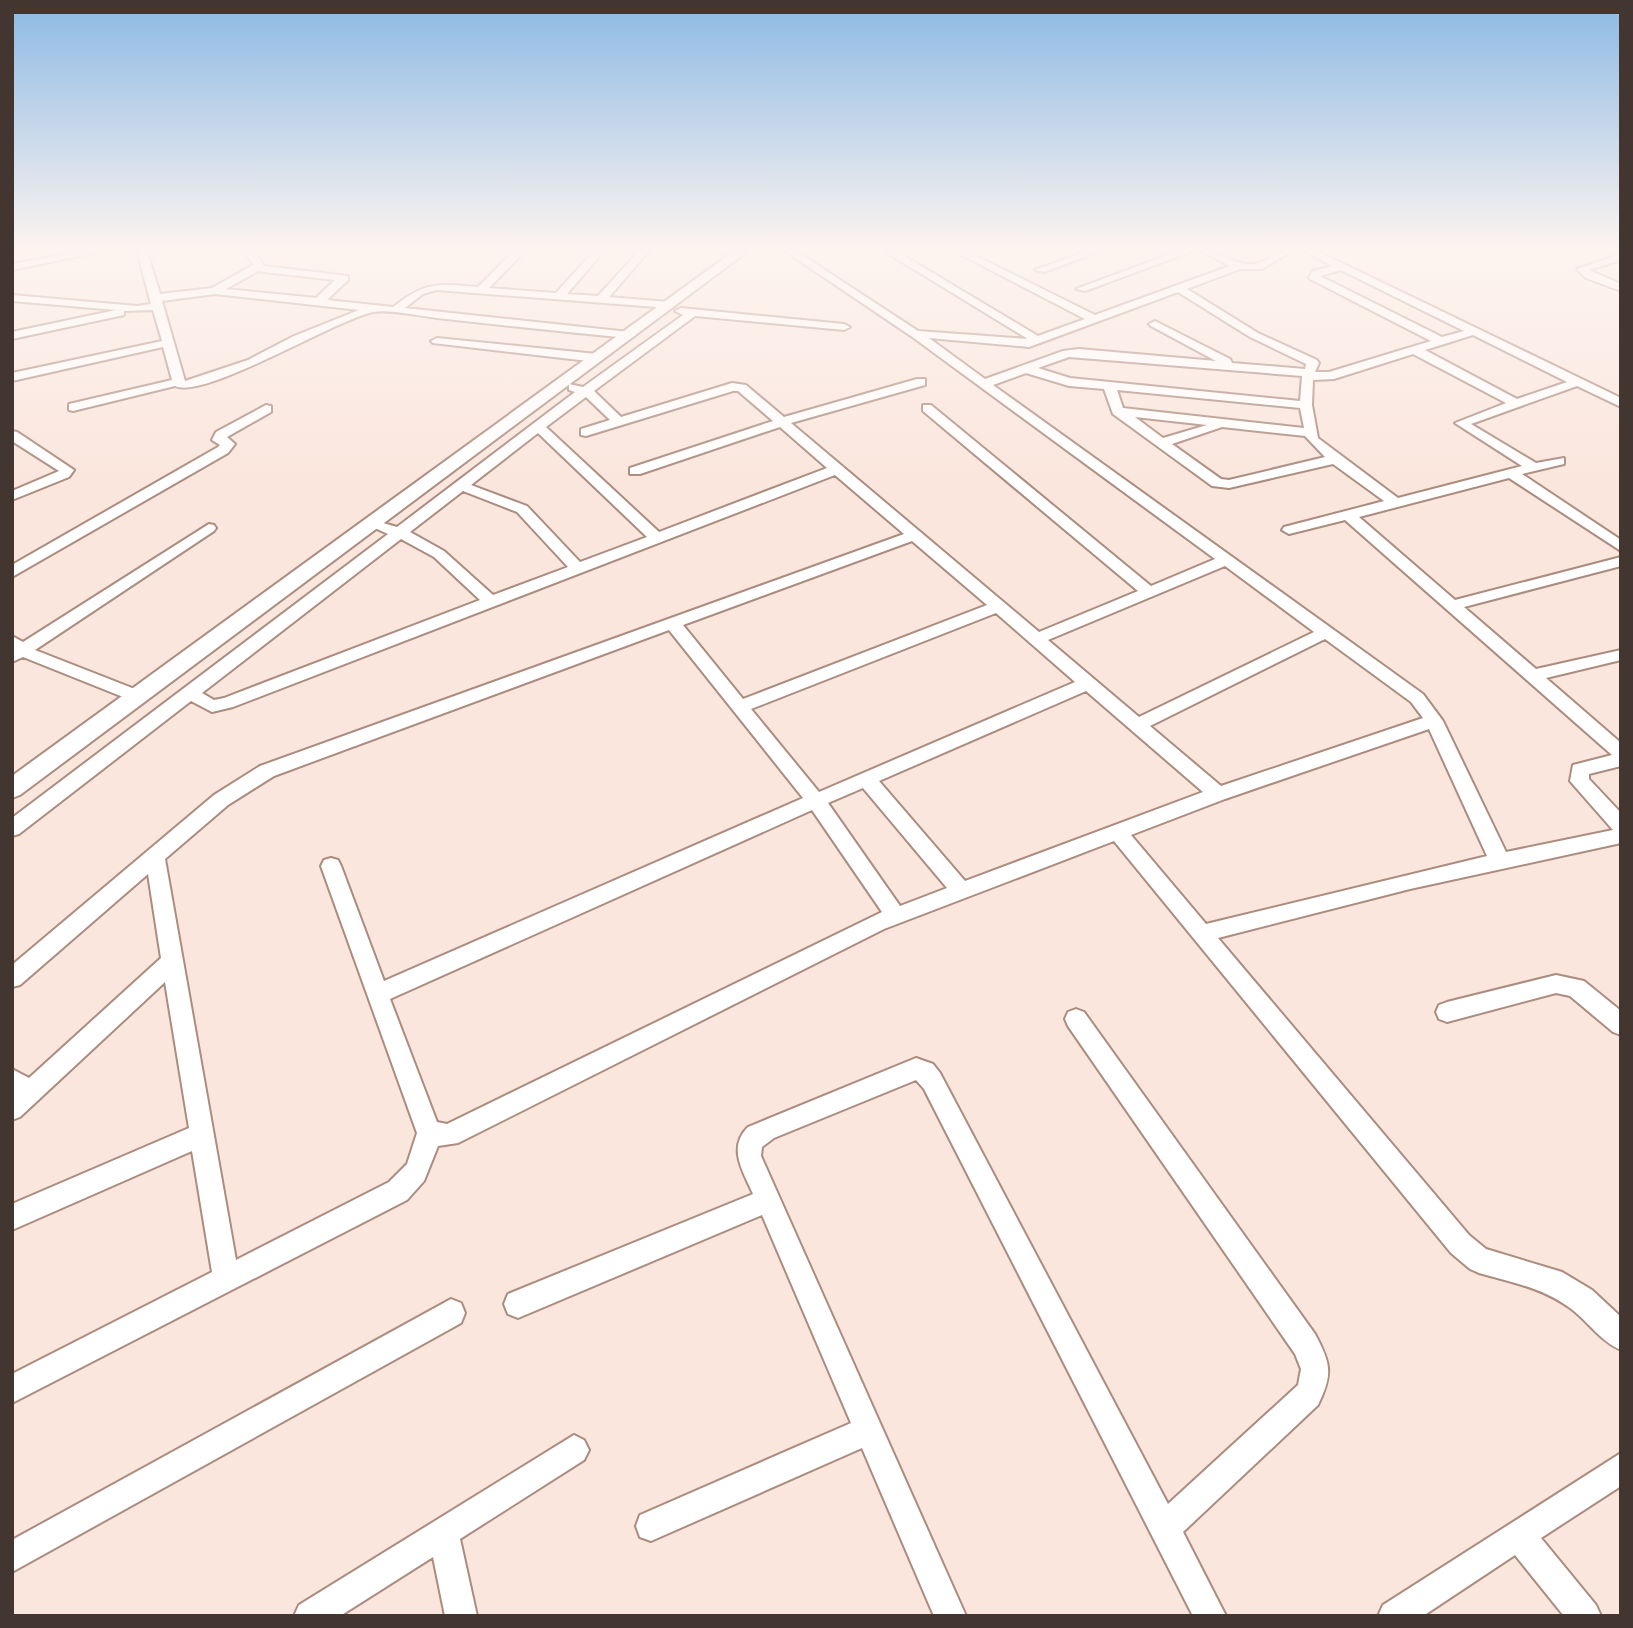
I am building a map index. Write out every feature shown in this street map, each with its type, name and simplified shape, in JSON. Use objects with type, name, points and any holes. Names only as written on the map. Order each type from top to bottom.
[{"type":"street","points":[[12,336],[55,327]]},
{"type":"street","points":[[163,327],[178,382],[184,386],[252,363],[298,338],[326,327]]},
{"type":"street","points":[[554,327],[629,335]]},
{"type":"street","points":[[12,789],[139,697],[387,529],[462,486],[539,427],[597,358],[644,327]]},
{"type":"street","points":[[12,829],[190,693],[387,529],[653,327]]},
{"type":"street","points":[[904,327],[1417,698],[1434,721],[1499,859]]},
{"type":"street","points":[[1015,327],[1037,340]]},
{"type":"street","points":[[915,334],[1016,344],[1074,327]]},
{"type":"street","points":[[1161,327],[1233,366]]},
{"type":"street","points":[[1243,327],[1310,361],[1314,366],[1308,375],[1306,405],[1310,433],[1320,448],[1396,503]]},
{"type":"street","points":[[1412,327],[1440,341]]},
{"type":"street","points":[[1467,327],[1621,403]]},
{"type":"street","points":[[983,384],[1079,353],[1331,376],[1475,331]]},
{"type":"street","points":[[437,341],[597,358]]},
{"type":"street","points":[[12,377],[167,343]]},
{"type":"street","points":[[1415,349],[1515,403]]},
{"type":"street","points":[[1027,369],[1061,381],[1306,405]]},
{"type":"street","points":[[73,407],[178,382]]},
{"type":"street","points":[[635,471],[782,422],[921,382]]},
{"type":"street","points":[[1533,467],[1460,425],[1462,420],[1578,382]]},
{"type":"street","points":[[1109,386],[1118,411],[1210,479],[1223,485],[1335,459]]},
{"type":"street","points":[[586,432],[737,387],[782,422],[1218,794]]},
{"type":"street","points":[[573,388],[619,422]]},
{"type":"street","points":[[927,408],[1149,592]]},
{"type":"street","points":[[12,572],[223,450],[228,444],[219,440],[221,435],[266,409]]},
{"type":"street","points":[[1118,411],[1310,433]]},
{"type":"street","points":[[1163,442],[1227,424]]},
{"type":"street","points":[[539,427],[658,539]]},
{"type":"street","points":[[12,435],[67,470],[64,474],[12,496]]},
{"type":"street","points":[[1289,530],[1559,461]]},
{"type":"street","points":[[190,693],[207,704],[218,706],[491,604],[837,469]]},
{"type":"street","points":[[1511,473],[1621,547]]},
{"type":"street","points":[[462,486],[522,509],[579,569]]},
{"type":"street","points":[[1348,515],[1450,607],[1621,753]]},
{"type":"street","points":[[16,650],[209,528]]},
{"type":"street","points":[[387,529],[449,559],[491,604]]},
{"type":"street","points":[[12,978],[221,800],[267,771],[915,535]]},
{"type":"street","points":[[1037,639],[1228,559]]},
{"type":"street","points":[[1450,607],[1621,561]]},
{"type":"street","points":[[740,707],[999,606]]},
{"type":"street","points":[[672,623],[816,801],[896,916]]},
{"type":"street","points":[[1138,725],[1327,632]]},
{"type":"street","points":[[16,650],[139,697]]},
{"type":"street","points":[[1531,676],[1621,655]]},
{"type":"street","points":[[378,994],[1088,682]]},
{"type":"street","points":[[429,1132],[438,1136],[449,1135],[896,916],[1218,794],[1434,721]]},
{"type":"street","points":[[1621,759],[1580,770],[1578,775],[1579,781],[1621,826]]},
{"type":"street","points":[[866,779],[961,890]]},
{"type":"street","points":[[1117,832],[1460,1244],[1479,1260],[1553,1281],[1582,1300],[1621,1336]]},
{"type":"street","points":[[1202,934],[1499,859],[1621,836]]},
{"type":"street","points":[[155,856],[226,1279]]},
{"type":"street","points":[[12,1390],[411,1182],[422,1159],[429,1132],[331,866]]},
{"type":"street","points":[[12,1109],[21,1086],[173,961]]},
{"type":"street","points":[[1447,1012],[1556,984],[1576,988],[1621,1026]]},
{"type":"street","points":[[1076,1019],[1305,1344],[1315,1363],[1316,1379],[1308,1395],[1164,1529]]},
{"type":"street","points":[[950,1616],[749,1156],[748,1145],[753,1136],[916,1069],[925,1071],[932,1081],[1210,1616]]},
{"type":"street","points":[[12,1217],[201,1135]]},
{"type":"street","points":[[518,1304],[768,1200]]},
{"type":"street","points":[[12,1558],[451,1313]]},
{"type":"street","points":[[651,1527],[869,1430]]},
{"type":"street","points":[[310,1616],[574,1450]]},
{"type":"street","points":[[1394,1616],[1621,1468]]},
{"type":"street","points":[[443,1532],[461,1616]]},
{"type":"street","points":[[1519,1536],[1585,1616]]}]
